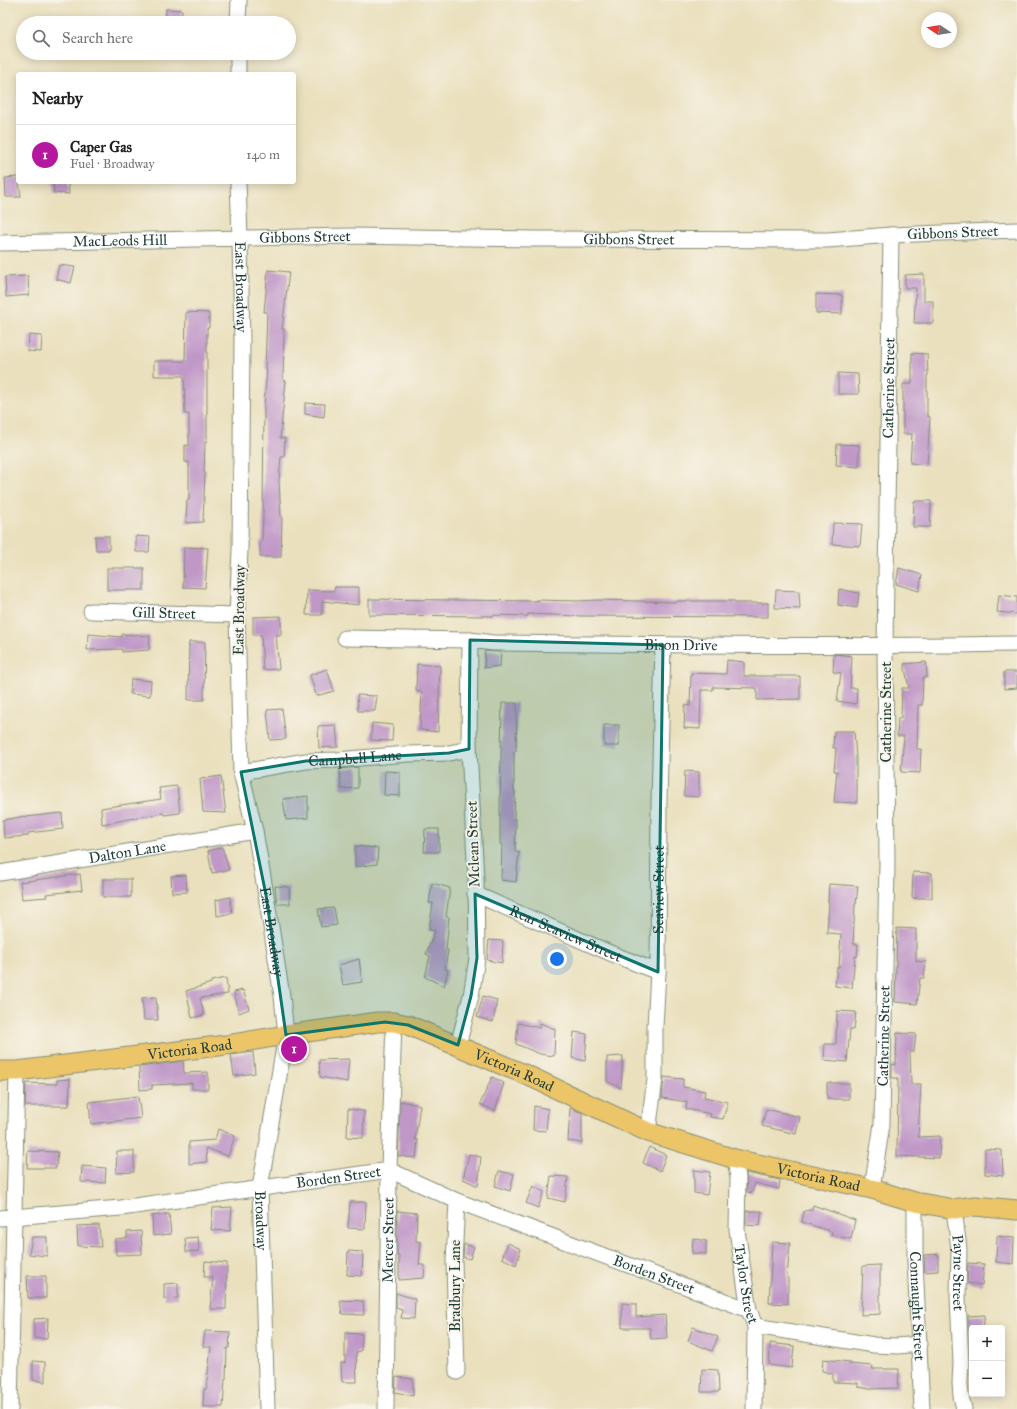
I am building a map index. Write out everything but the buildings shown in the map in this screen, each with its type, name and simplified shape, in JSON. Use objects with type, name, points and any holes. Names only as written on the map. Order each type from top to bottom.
[{"type":"main road","name":"Victoria Road","points":[[9,1071],[226,1045],[378,1022],[394,1022],[408,1025],[531,1076],[648,1132],[735,1159],[872,1189],[914,1202],[954,1209],[975,1206],[1017,1210]]},
{"type":"street","points":[[238,0],[238,16]]},
{"type":"street","points":[[238,60],[238,72]]},
{"type":"street","name":"East Broadway","points":[[238,184],[242,342],[240,550],[237,615],[241,772],[255,831],[277,962],[286,1035]]},
{"type":"street","name":"Gibbons Street","points":[[240,238],[352,236],[777,241],[828,240],[891,235],[1017,230]]},
{"type":"street","name":"Catherine Street","points":[[872,1189],[882,1116],[887,864],[886,647],[891,235]]},
{"type":"street","name":"MacLeods Hill","points":[[0,243],[240,238]]},
{"type":"street","name":"Gill Street","points":[[91,611],[237,615]]},
{"type":"street","name":"Bison Drive","points":[[345,638],[470,640],[493,643],[886,647],[1017,644]]},
{"type":"street","name":"Mclean Street","points":[[458,1045],[466,1021],[477,958],[476,879],[469,749],[470,640]]},
{"type":"street","name":"Seaview Street","points":[[648,1132],[654,1090],[658,972],[659,801],[663,645]]},
{"type":"street","name":"Campbell Lane","points":[[241,772],[306,761],[407,754],[449,753],[469,749]]},
{"type":"street","name":"Dalton Lane","points":[[0,873],[255,831]]},
{"type":"street","name":"Rear Seaview Street","points":[[475,894],[610,953],[658,972]]},
{"type":"street","name":"Mercer Street","points":[[386,1409],[394,1022]]},
{"type":"street","name":"Broadway","points":[[267,1409],[260,1188],[286,1035]]},
{"type":"street","points":[[9,1071],[7,1217],[10,1409]]},
{"type":"street","name":"Taylor Street","points":[[735,1159],[738,1178],[737,1230],[749,1310],[755,1326],[754,1409]]},
{"type":"street","name":"Borden Street","points":[[7,1217],[121,1208],[390,1170],[457,1201],[749,1310]]},
{"type":"street","name":"Bradbury Lane","points":[[457,1201],[454,1262],[457,1372]]},
{"type":"street","name":"Connaught Street","points":[[914,1202],[915,1261],[922,1409]]},
{"type":"street","name":"Payne Street","points":[[954,1209],[959,1249],[958,1297],[961,1363],[960,1383],[964,1409]]},
{"type":"street","points":[[755,1326],[874,1345],[897,1346],[920,1344]]},
{"type":"highlighted area","points":[[470,640],[663,645],[658,972],[475,894],[477,958],[471,996],[458,1045],[408,1025],[385,1022],[286,1035],[266,895],[241,772],[306,761],[449,753],[469,749]]},
{"type":"place","name":"Caper Gas","points":[[294,1049]]}]
